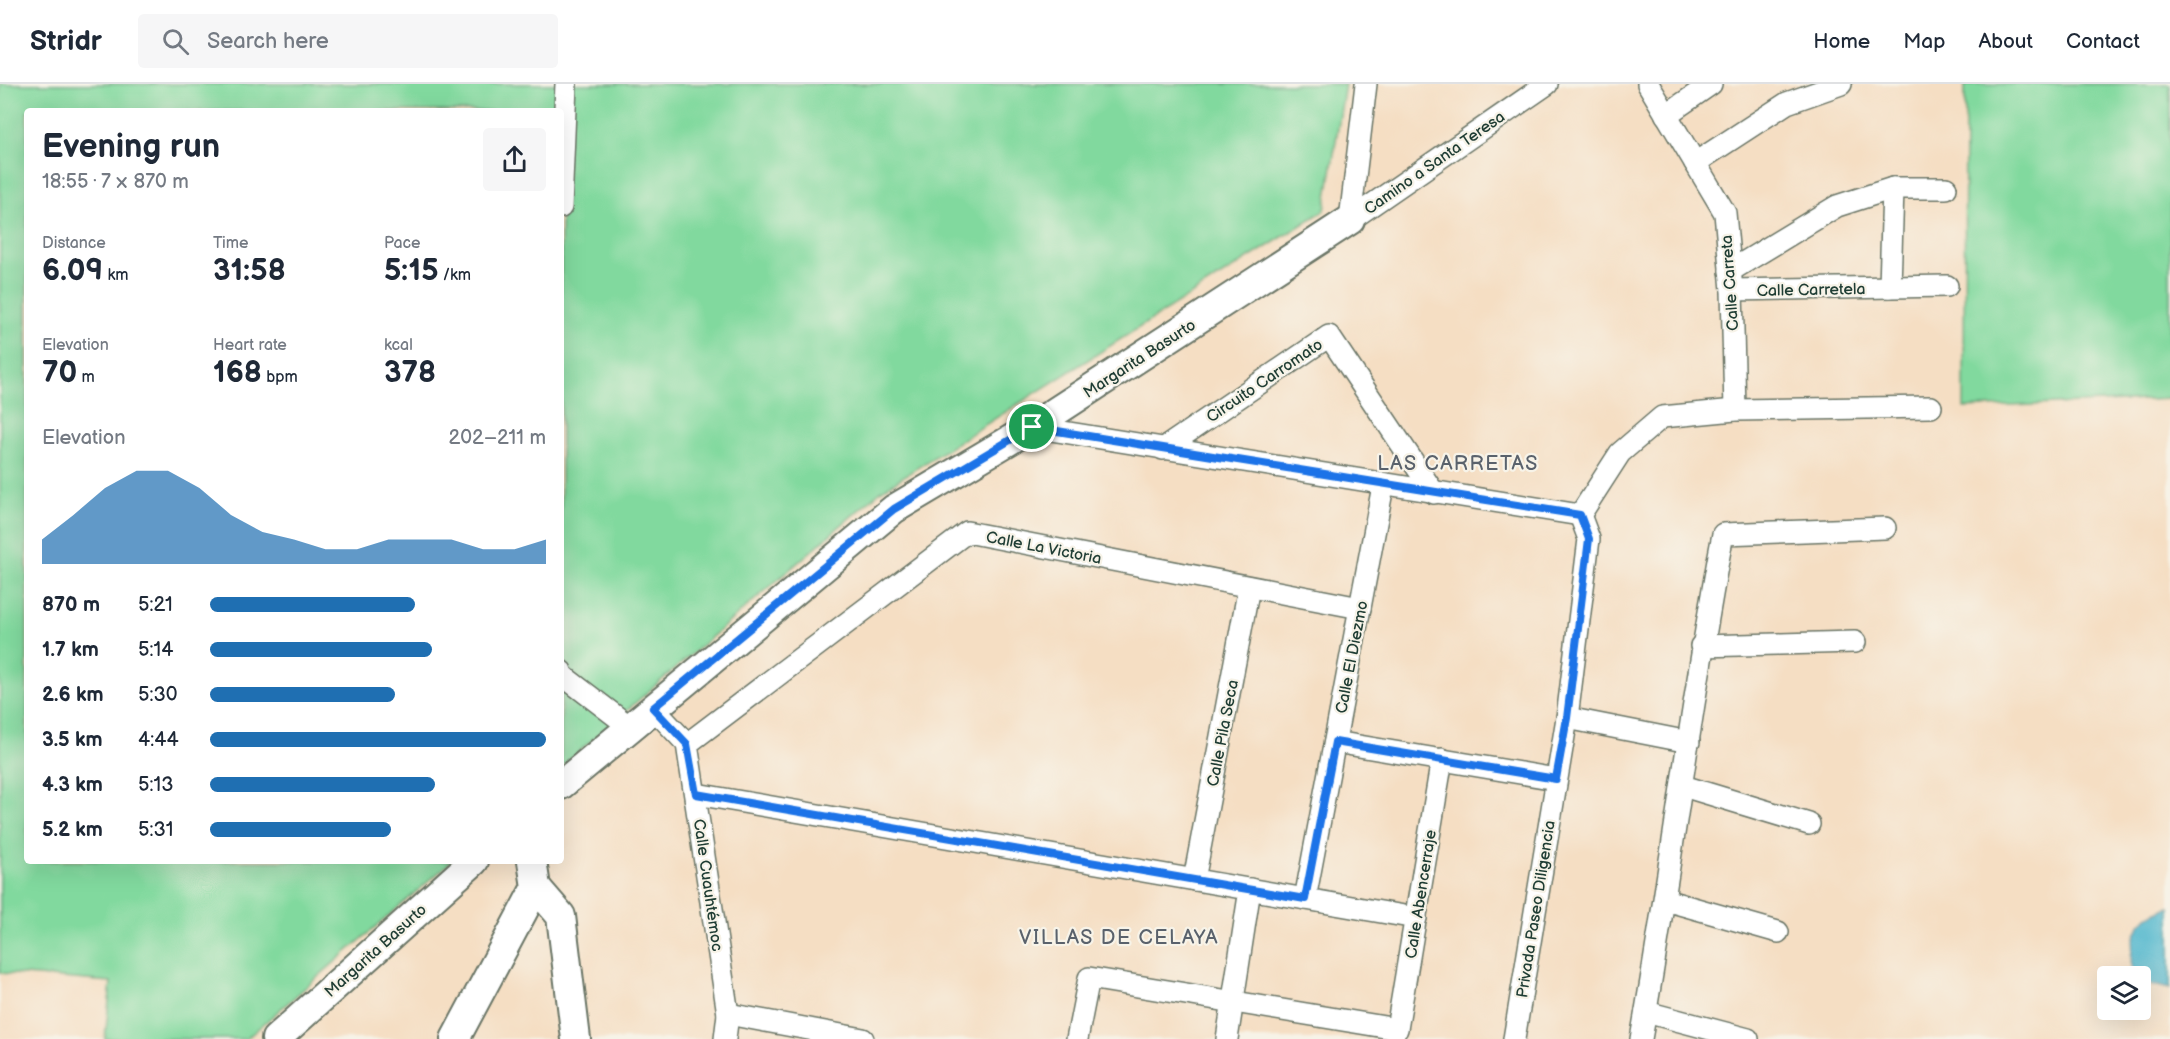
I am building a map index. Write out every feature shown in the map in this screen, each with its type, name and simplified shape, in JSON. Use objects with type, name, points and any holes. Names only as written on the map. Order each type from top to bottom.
[{"type":"street","points":[[564,133],[566,84]]},
{"type":"street","points":[[1350,220],[1366,84]]},
{"type":"street","name":"Camino a Santa Teresa","points":[[1350,220],[1547,84]]},
{"type":"street","name":"Calle Carreta","points":[[1648,84],[1725,213],[1731,281],[1735,410]]},
{"type":"street","points":[[1666,115],[1711,84]]},
{"type":"street","points":[[1695,163],[1787,103],[1841,84]]},
{"type":"street","points":[[1731,281],[1837,206],[1893,188],[1946,188]]},
{"type":"street","points":[[1890,287],[1893,188]]},
{"type":"street","name":"Margarita Basurto","points":[[564,782],[894,509],[1032,427],[1350,220]]},
{"type":"street","name":"Calle Carretela","points":[[1731,281],[1890,287],[1947,286]]},
{"type":"street","name":"Circuito Carromato","points":[[1162,449],[1329,336],[1434,493]]},
{"type":"street","points":[[1032,427],[1383,486],[1580,515],[1620,453],[1662,417],[1735,410],[1931,407]]},
{"type":"street","name":"Calle El Diezmo","points":[[1305,899],[1383,486]]},
{"type":"street","name":"Privada Paseo Diligencia","points":[[1514,1039],[1567,718],[1589,539],[1580,515]]},
{"type":"street","points":[[1641,1039],[1683,786],[1701,646],[1723,534],[1885,528]]},
{"type":"street","name":"Calle La Victoria","points":[[687,744],[967,532],[1360,608]]},
{"type":"street","name":"Calle Pila Seca","points":[[1194,880],[1249,587]]},
{"type":"street","points":[[1701,646],[1855,642]]},
{"type":"street","points":[[564,677],[630,727]]},
{"type":"street","points":[[653,708],[687,744]]},
{"type":"street","points":[[1567,718],[1689,742]]},
{"type":"street","points":[[1335,742],[1556,779]]},
{"type":"street","name":"Calle Cuauhtémoc","points":[[687,744],[728,1014],[724,1039]]},
{"type":"street","name":"Calle Abencerraje","points":[[1363,1032],[1397,1029],[1442,759]]},
{"type":"street","points":[[1683,786],[1809,824]]},
{"type":"street","points":[[696,794],[1416,918]]},
{"type":"street","name":"Margarita Basurto","points":[[276,1039],[471,864]]},
{"type":"street","points":[[455,1039],[534,874]]},
{"type":"street","points":[[534,874],[561,916],[576,1039]]},
{"type":"street","points":[[1227,1039],[1250,890]]},
{"type":"street","points":[[1665,900],[1778,932]]},
{"type":"street","points":[[1077,1039],[1089,978],[1232,1000],[1363,1032]]},
{"type":"street","points":[[1646,1012],[1748,1039]]},
{"type":"street","points":[[728,1014],[863,1039]]},
{"type":"green space","points":[[0,84],[1345,84],[1325,210],[882,490],[564,764],[564,108],[24,108],[24,864],[449,864],[246,1039],[105,1039],[111,982],[0,973]]},
{"type":"green space","points":[[1965,84],[2170,84],[2170,399],[1964,408]]},
{"type":"water","points":[[2170,907],[2170,989],[2151,984],[2151,966],[2132,966],[2134,939],[2138,928],[2152,915]]},
{"type":"district","name":"LAS CARRETAS","points":[[1458,463]]},
{"type":"district","name":"VILLAS DE CELAYA","points":[[1119,937]]},
{"type":"route","points":[[1032,427],[1383,486],[1580,515],[1589,539],[1567,718],[1556,779],[1335,742],[1305,899],[696,794],[687,744],[653,708],[894,509],[1032,427]]}]
